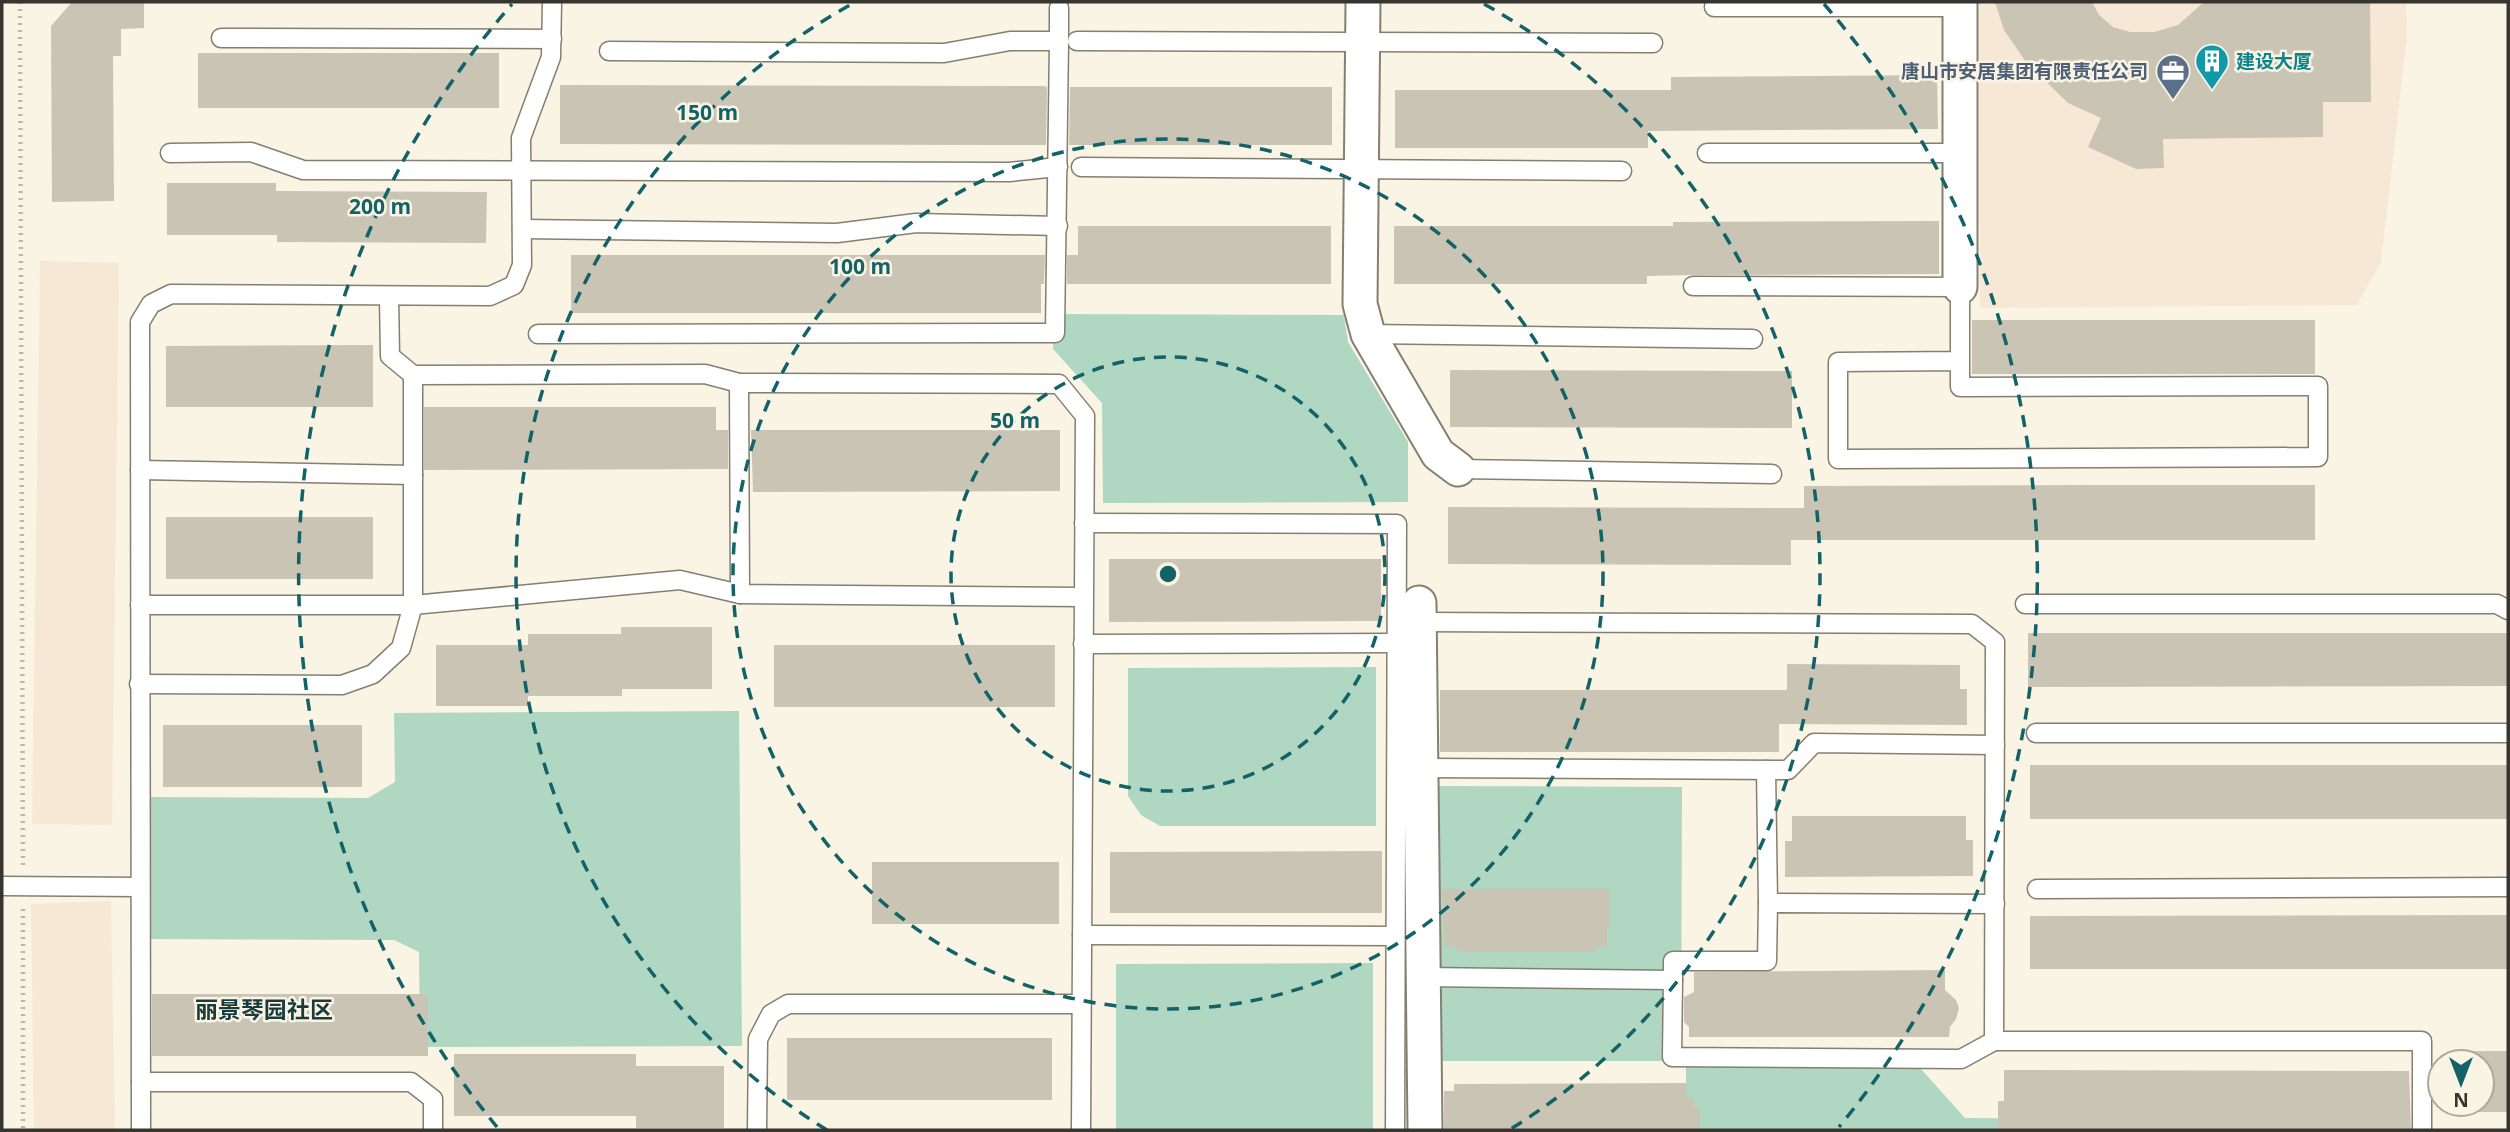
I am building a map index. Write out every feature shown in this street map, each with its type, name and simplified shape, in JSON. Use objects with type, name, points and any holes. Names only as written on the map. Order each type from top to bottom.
[{"type":"street","points":[[1363,2],[1360,304],[1367,334],[1438,454],[1458,469]]},
{"type":"street","points":[[1960,4],[1960,287]]},
{"type":"street","points":[[1412,622],[1421,768],[1425,1130]]},
{"type":"lane","points":[[141,1130],[140,322],[151,304],[171,294],[491,296],[514,285],[522,265],[521,138],[551,57],[552,2]]},
{"type":"lane","points":[[1714,7],[1960,4]]},
{"type":"lane","points":[[537,334],[1055,333],[1058,167],[1068,41],[1059,8]]},
{"type":"lane","points":[[221,38],[552,39]]},
{"type":"lane","points":[[609,51],[944,53],[1010,41],[1364,40],[1653,43]]},
{"type":"lane","points":[[170,153],[251,152],[303,170],[1009,172],[1058,167]]},
{"type":"lane","points":[[1707,153],[1960,153]]},
{"type":"lane","points":[[1081,167],[1622,172]]},
{"type":"lane","points":[[522,229],[837,233],[916,223],[1058,226]]},
{"type":"lane","points":[[1693,286],[1960,287],[1960,362],[1960,387],[2318,386],[2318,457],[1838,459],[1838,362],[1960,362]]},
{"type":"lane","points":[[389,296],[390,356],[413,375],[705,374],[739,383],[1059,384],[1085,415],[1081,1130]]},
{"type":"lane","points":[[1367,334],[1753,339]]},
{"type":"lane","points":[[139,684],[342,685],[373,674],[401,648],[413,605],[413,375]]},
{"type":"lane","points":[[739,383],[740,594]]},
{"type":"lane","points":[[1458,469],[1772,474]]},
{"type":"lane","points":[[140,470],[413,475]]},
{"type":"lane","points":[[1084,523],[1397,524],[1412,622],[1395,936],[1395,1130]]},
{"type":"lane","points":[[140,605],[413,605],[680,580],[740,594],[1083,597]]},
{"type":"lane","points":[[2025,604],[2497,604],[2508,610]]},
{"type":"lane","points":[[1083,644],[1412,622],[1972,624],[1995,642],[1994,1041]]},
{"type":"lane","points":[[2036,733],[2508,733]]},
{"type":"lane","points":[[1421,768],[1788,770],[1814,743],[1995,746]]},
{"type":"lane","points":[[1766,770],[1767,961],[1673,961],[1672,1057],[1961,1059],[1994,1041],[2422,1041],[2422,1130]]},
{"type":"lane","points":[[2,886],[140,887]]},
{"type":"lane","points":[[2037,889],[2508,887]]},
{"type":"lane","points":[[1768,903],[1995,904]]},
{"type":"lane","points":[[1082,935],[1395,936]]},
{"type":"lane","points":[[1423,977],[1673,980]]},
{"type":"lane","points":[[757,1130],[758,1039],[771,1014],[788,1004],[1081,1004]]},
{"type":"lane","points":[[141,1082],[411,1082],[433,1099],[433,1130]]},
{"type":"path","points":[[20,2],[23,1130]]},
{"type":"shaded area","name":"建设大厦","points":[[1979,2],[2406,2],[2407,37],[2381,262],[2357,305],[1980,308]]},
{"type":"shaded area","points":[[40,261],[119,263],[112,825],[32,824]]},
{"type":"shaded area","points":[[111,901],[115,1130],[34,1130],[31,904]]},
{"type":"green space","points":[[1054,314],[1344,315],[1348,342],[1408,442],[1408,502],[1103,503],[1102,403],[1053,349]]},
{"type":"green space","points":[[1376,667],[1376,826],[1160,826],[1141,815],[1128,796],[1128,668]]},
{"type":"green space","points":[[739,711],[742,1046],[420,1047],[419,952],[394,940],[150,939],[150,797],[368,798],[395,782],[394,713]]},
{"type":"green space","points":[[1436,786],[1682,787],[1681,1061],[1435,1061]]},
{"type":"green space","points":[[1373,963],[1373,1130],[1116,1130],[1116,964]]},
{"type":"green space","points":[[1686,1058],[1912,1059],[1965,1118],[2312,1120],[2312,1130],[1686,1130]]},
{"type":"building","points":[[72,2],[144,2],[144,28],[121,29],[121,56],[113,56],[114,201],[52,202],[51,26]]},
{"type":"building","name":"建设大厦","points":[[1995,2],[2092,2],[2099,15],[2113,27],[2130,32],[2155,32],[2178,25],[2204,2],[2370,2],[2371,102],[2323,102],[2323,137],[2163,139],[2164,168],[2136,169],[2088,147],[2101,118],[2068,103],[2026,62],[2004,30]]},
{"type":"building","points":[[198,53],[499,53],[499,108],[198,108]]},
{"type":"building","points":[[1937,75],[1938,129],[1648,131],[1648,148],[1395,148],[1395,90],[1671,90],[1671,77]]},
{"type":"building","points":[[560,85],[1044,86],[1047,87],[1046,145],[560,144]]},
{"type":"building","points":[[1070,87],[1332,87],[1332,145],[1069,145]]},
{"type":"building","points":[[167,183],[276,183],[276,191],[487,192],[486,243],[277,242],[277,235],[167,235]]},
{"type":"building","points":[[1939,221],[1939,274],[1647,276],[1647,284],[1394,284],[1394,226],[1673,226],[1673,222]]},
{"type":"building","points":[[1078,226],[1331,226],[1331,284],[1067,284],[1067,255],[1078,255]]},
{"type":"building","points":[[571,255],[1045,255],[1041,313],[571,313]]},
{"type":"building","points":[[1972,320],[2315,320],[2315,374],[1972,374]]},
{"type":"building","points":[[373,345],[373,407],[166,407],[166,346]]},
{"type":"building","points":[[1450,370],[1792,371],[1792,428],[1450,427]]},
{"type":"building","points":[[424,407],[716,407],[716,430],[728,430],[728,469],[424,470]]},
{"type":"building","points":[[751,430],[1060,430],[1060,491],[753,492]]},
{"type":"building","points":[[2315,485],[2315,540],[1791,540],[1791,565],[1448,564],[1448,507],[1804,508],[1804,486]]},
{"type":"building","points":[[166,517],[373,517],[373,579],[166,579]]},
{"type":"building","points":[[1109,559],[1381,559],[1381,621],[1109,622]]},
{"type":"building","points":[[621,627],[712,627],[712,689],[622,689],[622,696],[528,696],[528,706],[436,706],[436,645],[528,645],[528,634],[621,634]]},
{"type":"building","points":[[2028,633],[2508,633],[2508,686],[2028,687]]},
{"type":"building","points":[[774,645],[1055,645],[1055,707],[774,707]]},
{"type":"building","points":[[1787,664],[1960,665],[1960,689],[1967,689],[1967,725],[1779,724],[1779,752],[1440,752],[1440,690],[1787,690]]},
{"type":"building","points":[[163,725],[362,725],[362,787],[163,787]]},
{"type":"building","points":[[2030,765],[2508,765],[2508,819],[2030,819]]},
{"type":"building","points":[[1792,816],[1966,816],[1966,840],[1973,840],[1973,876],[1785,877],[1785,841],[1792,841]]},
{"type":"building","points":[[1382,851],[1382,913],[1110,913],[1110,852]]},
{"type":"building","points":[[872,862],[1059,862],[1059,924],[872,924]]},
{"type":"building","points":[[1442,889],[1610,889],[1607,947],[1596,947],[1596,951],[1457,951],[1457,947],[1445,947]]},
{"type":"building","points":[[2508,915],[2508,969],[2030,969],[2030,916]]},
{"type":"building","points":[[1945,970],[1945,990],[1956,1000],[1959,1008],[1950,1027],[1949,1037],[1689,1037],[1689,1027],[1684,1022],[1684,997],[1694,992],[1694,972]]},
{"type":"building","points":[[152,994],[428,994],[428,1056],[152,1056]]},
{"type":"building","points":[[787,1038],[1052,1038],[1052,1100],[787,1100]]},
{"type":"building","points":[[2496,1051],[2508,1051],[2508,1112],[2496,1112]]},
{"type":"building","points":[[454,1054],[636,1054],[636,1066],[724,1066],[724,1128],[636,1128],[636,1116],[454,1116]]},
{"type":"building","points":[[2004,1070],[2409,1071],[2411,1130],[1998,1130],[1998,1101],[2004,1101]]},
{"type":"building","points":[[1686,1083],[1686,1097],[1694,1097],[1694,1108],[1700,1108],[1700,1130],[1444,1130],[1444,1091],[1454,1091],[1454,1084]]},
{"type":"place","name":"建设大厦","points":[[2212,91]]},
{"type":"place","name":"唐山市安居集团有限责任公司","points":[[2173,101]]},
{"type":"district","name":"丽景琴园社区","points":[[264,1010]]}]
